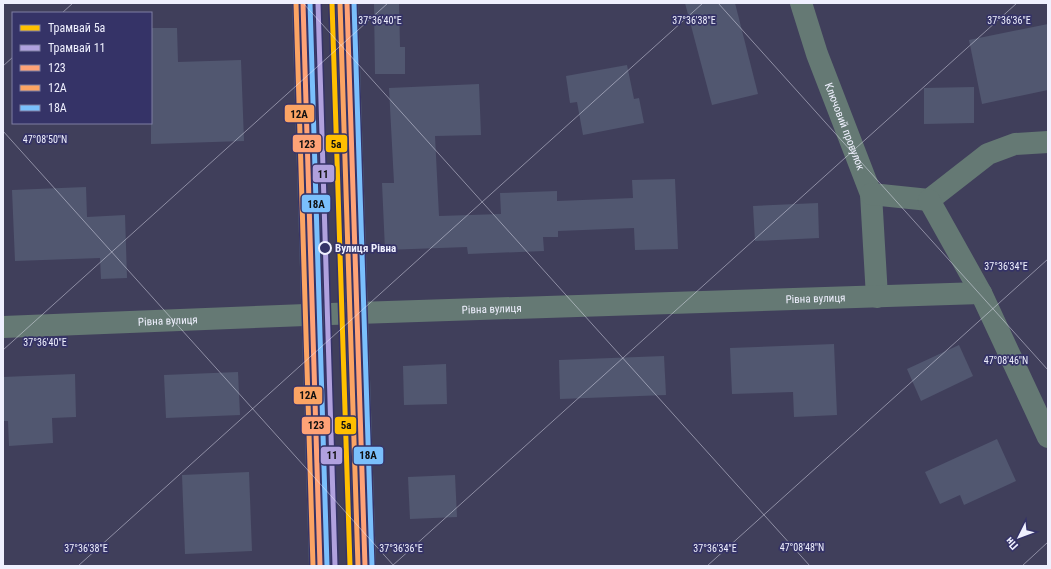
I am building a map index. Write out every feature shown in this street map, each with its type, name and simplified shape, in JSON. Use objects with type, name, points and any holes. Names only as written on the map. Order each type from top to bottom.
[{"type":"main road","points":[[303,3],[320,566]]},
{"type":"main road","points":[[348,3],[365,566]]},
{"type":"street","name":"Ключовий провулок","points":[[802,3],[817,54],[871,194],[877,297]]},
{"type":"street","points":[[871,194],[929,200],[988,154],[1015,144],[1048,142]]},
{"type":"street","points":[[929,200],[981,293],[1048,437]]},
{"type":"street","name":"Рівна вулиця","points":[[3,327],[312,314],[981,293]]},
{"type":"building","points":[[374,3],[399,3],[400,47],[405,47],[405,74],[375,74]]},
{"type":"building","points":[[685,3],[735,3],[758,94],[712,105]]},
{"type":"building","points":[[1048,24],[1048,90],[982,104],[969,40]]},
{"type":"building","points":[[152,28],[177,28],[178,62],[241,60],[244,141],[151,144]]},
{"type":"building","points":[[627,65],[634,99],[639,98],[644,123],[583,135],[577,102],[570,103],[566,76]]},
{"type":"building","points":[[479,84],[481,135],[435,136],[439,216],[501,214],[500,193],[557,191],[557,201],[633,198],[632,180],[675,179],[678,249],[635,250],[634,228],[558,231],[558,237],[543,237],[544,251],[468,254],[467,247],[385,250],[382,183],[394,183],[389,88]]},
{"type":"building","points":[[974,87],[974,123],[924,124],[924,88]]},
{"type":"building","points":[[86,187],[87,217],[125,215],[127,278],[101,279],[100,258],[15,261],[12,190]]},
{"type":"building","points":[[818,203],[819,238],[755,241],[753,206]]},
{"type":"building","points":[[834,344],[837,415],[794,417],[793,392],[732,394],[730,348]]},
{"type":"building","points":[[959,345],[973,376],[921,401],[907,369]]},
{"type":"building","points":[[664,356],[666,395],[560,399],[559,360]]},
{"type":"building","points":[[446,364],[447,404],[404,405],[403,366]]},
{"type":"building","points":[[238,372],[240,415],[166,418],[164,375]]},
{"type":"building","points":[[75,374],[76,417],[52,418],[53,443],[9,446],[8,421],[3,421],[3,377]]},
{"type":"building","points":[[997,439],[1016,481],[964,505],[960,495],[940,504],[925,472]]},
{"type":"building","points":[[249,472],[252,551],[185,554],[182,475]]},
{"type":"building","points":[[455,475],[457,517],[410,519],[408,477]]},
{"type":"tram line","name":"11","points":[[318,3],[335,566]]},
{"type":"tram line","name":"5а","points":[[332,3],[350,566]]},
{"type":"transit line","name":"12А","points":[[296,3],[313,566]]},
{"type":"transit line","name":"123","points":[[303,3],[320,566]]},
{"type":"transit line","name":"18А","points":[[310,3],[327,566]]},
{"type":"transit line","name":"12А","points":[[340,3],[358,566]]},
{"type":"transit line","name":"123","points":[[347,3],[365,566]]},
{"type":"transit line","name":"18А","points":[[354,3],[372,566]]},
{"type":"place","name":"Вулиця Рівна","points":[[325,248]]}]
